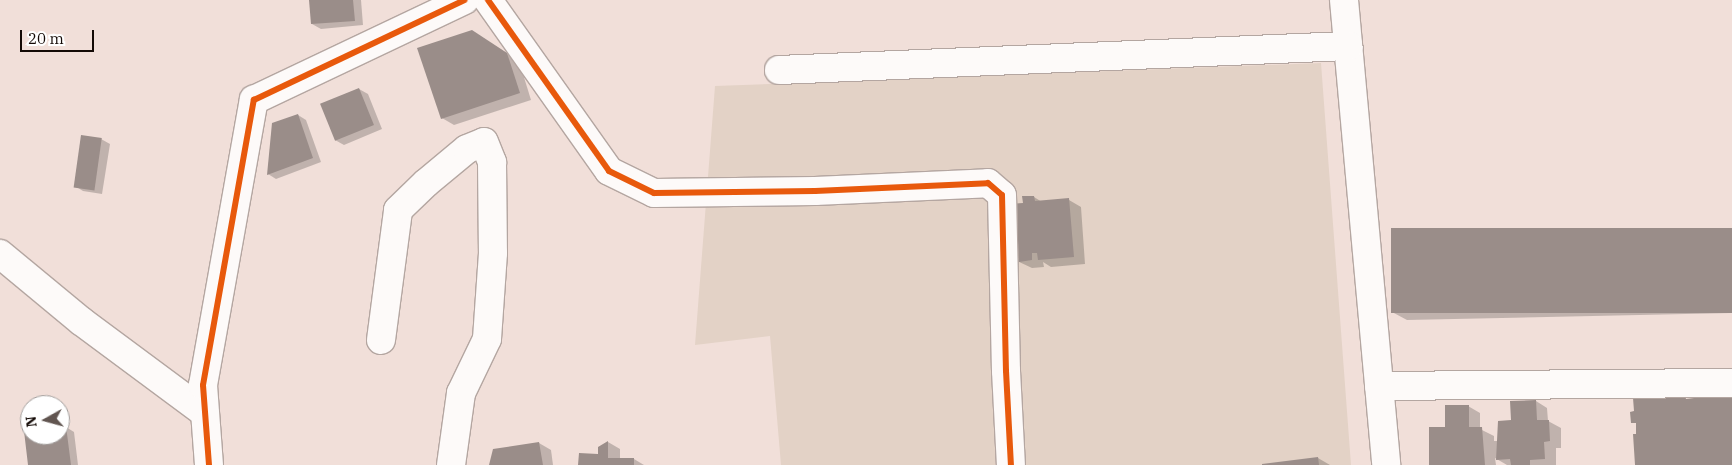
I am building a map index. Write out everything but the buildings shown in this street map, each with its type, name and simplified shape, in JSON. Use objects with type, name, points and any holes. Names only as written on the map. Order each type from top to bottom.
[{"type":"street","points":[[209,465],[203,384],[254,100],[465,0]]},
{"type":"street","points":[[488,0],[609,171],[654,193],[815,190],[988,183],[1002,195],[1006,370],[1011,465]]},
{"type":"street","points":[[1344,0],[1386,465]]},
{"type":"street","points":[[779,70],[1348,46]]},
{"type":"street","points":[[381,340],[398,210],[426,183],[467,149],[484,142],[492,162],[493,253],[487,339],[461,393],[451,465]]},
{"type":"street","points":[[0,254],[81,321],[205,413]]},
{"type":"street","points":[[1379,386],[1732,383]]},
{"type":"shaded area","points":[[1321,63],[1351,465],[781,465],[770,336],[695,345],[715,86]]},
{"type":"cycle path","points":[[209,465],[203,385],[254,100],[465,0]]},
{"type":"cycle path","points":[[488,0],[609,171],[654,193],[815,191],[988,183],[1002,195],[1006,371],[1011,465]]}]
